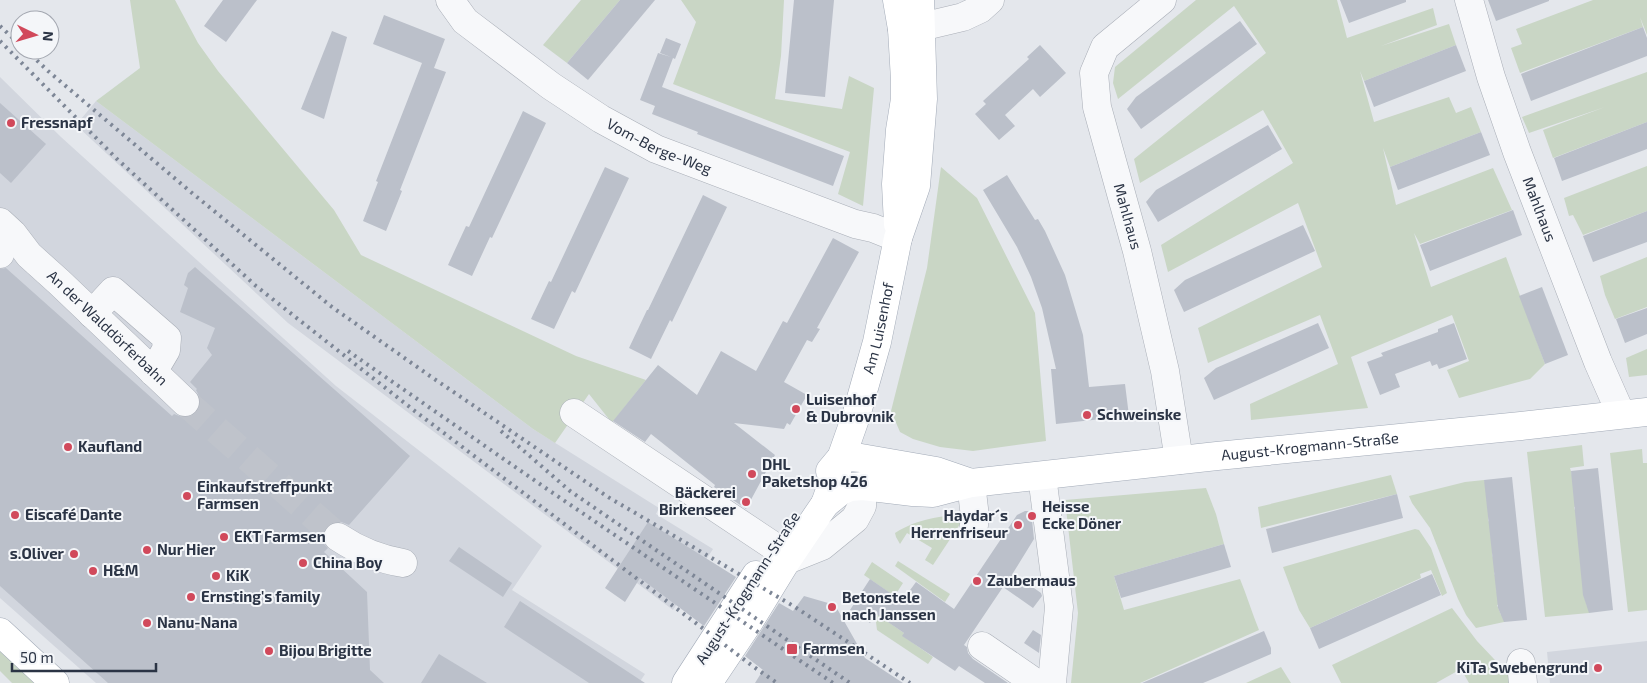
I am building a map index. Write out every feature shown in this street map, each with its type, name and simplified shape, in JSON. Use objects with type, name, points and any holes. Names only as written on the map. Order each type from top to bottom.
[{"type":"main road","name":"Am Luisenhof","points":[[825,504],[851,459],[856,416],[877,342],[898,238],[916,186],[923,99],[912,28],[897,0]]},
{"type":"main road","name":"Am Luisenhof","points":[[912,28],[920,0]]},
{"type":"main road","name":"August-Krogmann-Straße","points":[[686,683],[781,553],[825,504],[845,489],[863,486],[934,493],[971,483],[1634,413]]},
{"type":"main road","name":"August-Krogmann-Straße","points":[[708,683],[749,622],[809,495],[851,459],[936,471],[971,483]]},
{"type":"main road","points":[[851,459],[863,486]]},
{"type":"main road","points":[[0,632],[55,683]]},
{"type":"street","name":"Vom-Berge-Weg","points":[[450,0],[466,21],[551,86],[600,120],[656,149],[855,224],[873,228],[898,238]]},
{"type":"street","points":[[912,28],[963,18],[980,9],[990,0]]},
{"type":"street","name":"Mahlhaus","points":[[1162,0],[1105,46],[1094,73],[1097,106],[1137,252],[1164,366],[1180,460]]},
{"type":"street","name":"Mahlhaus","points":[[1470,0],[1491,76],[1517,152],[1598,362],[1634,413]]},
{"type":"street","name":"An der Walddörferbahn","points":[[0,247],[29,256],[185,402]]},
{"type":"street","points":[[574,414],[781,553],[822,546],[855,519],[862,506],[863,486]]},
{"type":"street","points":[[1042,476],[1059,607],[1052,683]]},
{"type":"street","points":[[971,483],[975,517],[974,525]]},
{"type":"street","points":[[338,537],[366,554],[403,563]]},
{"type":"street","points":[[982,646],[1036,683]]},
{"type":"shaded area","name":"Einkaufstreffpunkt Farmsen","points":[[0,77],[61,137],[336,386],[542,546],[512,590],[645,674],[639,683],[96,683],[0,598]]},
{"type":"shaded area","points":[[96,101],[533,429],[659,508],[656,514],[713,549],[673,610],[288,323],[76,125]]},
{"type":"shaded area","name":"KiTa Swebengrund","points":[[1647,641],[1647,683],[1550,683],[1547,652]]},
{"type":"green space","points":[[130,0],[175,0],[198,43],[218,71],[334,210],[361,255],[576,356],[646,380],[612,423],[589,394],[555,443],[533,429],[96,101],[140,68]]},
{"type":"green space","points":[[581,0],[620,0],[567,63],[543,45]]},
{"type":"green space","points":[[681,0],[784,0],[781,56],[775,99],[842,109],[849,76],[874,88],[863,206],[838,194],[850,152],[673,84],[696,22]]},
{"type":"green space","points":[[1196,0],[1337,0],[1347,38],[1433,8],[1437,25],[1381,46],[1449,24],[1456,45],[1364,81],[1360,71],[1374,122],[1449,97],[1456,113],[1471,107],[1481,132],[1390,167],[1383,148],[1396,205],[1493,168],[1512,210],[1420,244],[1414,233],[1431,287],[1506,257],[1545,364],[1530,379],[1459,398],[1447,370],[1469,361],[1452,315],[1351,357],[1368,408],[1251,420],[1250,404],[1338,364],[1320,315],[1208,363],[1198,328],[1322,267],[1298,203],[1168,272],[1161,245],[1293,163],[1263,110],[1140,183],[1134,159],[1266,53],[1234,6],[1118,99],[1113,83],[1115,67]]},
{"type":"green space","points":[[1593,0],[1647,0],[1647,35],[1640,17],[1643,27],[1520,73],[1511,48],[1522,44],[1516,29]]},
{"type":"green space","points":[[1647,72],[1647,122],[1553,158],[1543,130],[1605,107],[1529,133],[1522,117]]},
{"type":"green space","points":[[1647,166],[1647,211],[1583,235],[1573,215],[1569,216],[1564,198]]},
{"type":"green space","points":[[941,167],[977,198],[1035,313],[1046,441],[973,451],[940,447],[913,439],[900,432],[891,411],[927,268]]},
{"type":"green space","points":[[1647,257],[1647,307],[1615,319],[1605,295],[1600,276]]},
{"type":"green space","points":[[1647,349],[1647,375],[1629,377],[1626,358]]},
{"type":"green space","points":[[1582,445],[1584,466],[1570,468],[1576,489],[1573,489],[1578,506],[1574,507],[1577,516],[1584,596],[1587,606],[1589,606],[1589,613],[1545,617],[1527,452]]},
{"type":"green space","points":[[1642,449],[1643,463],[1647,463],[1647,610],[1628,612],[1610,453]]},
{"type":"green space","points":[[1391,475],[1397,494],[1261,528],[1258,507]]},
{"type":"green space","points":[[1484,480],[1488,491],[1486,498],[1490,508],[1488,520],[1495,533],[1490,534],[1493,544],[1492,555],[1495,562],[1496,590],[1502,604],[1497,605],[1501,615],[1504,615],[1504,622],[1476,628],[1466,615],[1458,599],[1430,528],[1409,496],[1465,482]]},
{"type":"green space","points":[[1206,488],[1216,514],[1224,544],[1114,576],[1124,610],[1240,579],[1259,630],[1140,683],[1071,683],[1078,613],[1065,500]]},
{"type":"green space","points":[[965,513],[964,518],[933,565],[925,560],[932,548],[907,533],[900,544],[896,537],[895,533],[912,524],[938,517]]},
{"type":"green space","points":[[1415,529],[1419,530],[1431,548],[1447,593],[1442,596],[1431,570],[1420,574],[1421,578],[1310,628],[1299,610],[1283,567]]},
{"type":"green space","points":[[898,561],[950,594],[945,602],[895,566]]},
{"type":"green space","points":[[872,562],[903,583],[881,617],[904,633],[903,636],[933,657],[928,664],[877,630],[876,622],[872,619],[890,593],[864,575]]},
{"type":"green space","points":[[1452,608],[1477,641],[1511,677],[1512,683],[1469,683],[1461,669],[1436,683],[1341,683],[1332,665]]},
{"type":"green space","points":[[0,644],[41,683],[12,683],[0,671]]},
{"type":"green space","points":[[1281,667],[1291,683],[1246,683]]},
{"type":"building","points":[[223,0],[257,0],[226,42],[204,26]]},
{"type":"building","points":[[620,0],[655,0],[588,80],[567,63]]},
{"type":"building","points":[[794,0],[834,0],[825,97],[785,93]]},
{"type":"building","points":[[1340,0],[1406,0],[1406,2],[1349,23]]},
{"type":"building","points":[[1488,0],[1549,0],[1549,1],[1496,21]]},
{"type":"building","points":[[384,15],[445,39],[434,68],[446,72],[386,231],[363,221],[378,182],[376,181],[422,63],[373,44]]},
{"type":"building","points":[[1240,21],[1257,44],[1141,129],[1127,109],[1136,97]]},
{"type":"building","points":[[1643,27],[1647,38],[1647,56],[1531,101],[1521,74]]},
{"type":"building","points":[[332,31],[347,37],[324,119],[301,109]]},
{"type":"building","points":[[666,38],[681,44],[675,59],[673,58],[662,87],[844,156],[833,186],[697,134],[698,132],[652,114],[655,106],[640,100],[658,53],[671,57],[660,53]]},
{"type":"building","points":[[1040,45],[1066,73],[1040,97],[1033,89],[1005,115],[1015,126],[999,140],[975,114],[986,104],[983,101],[1029,59],[1027,57]]},
{"type":"building","points":[[1456,45],[1466,71],[1374,107],[1364,81]]},
{"type":"building","name":"Fressnapf","points":[[0,103],[46,144],[11,183],[0,173]]},
{"type":"building","points":[[523,111],[546,123],[472,276],[448,265],[466,226],[469,227]]},
{"type":"building","points":[[1647,122],[1647,149],[1562,181],[1554,158]]},
{"type":"building","points":[[1268,125],[1282,149],[1158,222],[1146,202],[1156,190]]},
{"type":"building","points":[[1481,132],[1490,155],[1398,190],[1390,167]]},
{"type":"building","points":[[605,167],[629,178],[575,293],[572,291],[554,329],[531,319],[549,281],[551,282]]},
{"type":"building","points":[[1007,175],[1035,220],[1038,219],[1045,231],[1065,275],[1083,335],[1089,387],[1125,384],[1129,416],[1056,424],[1051,369],[1056,369],[1042,308],[1031,277],[1017,247],[983,190]]},
{"type":"building","points":[[703,195],[727,207],[672,322],[670,320],[651,359],[629,348]]},
{"type":"building","points":[[1513,210],[1522,235],[1430,271],[1420,245]]},
{"type":"building","points":[[1647,211],[1647,242],[1593,262],[1583,236]]},
{"type":"building","points":[[1303,225],[1315,251],[1184,312],[1174,290],[1185,280]]},
{"type":"building","points":[[833,238],[859,252],[817,328],[820,329],[812,342],[807,340],[784,382],[807,395],[790,425],[787,423],[784,429],[734,423],[775,455],[746,509],[714,487],[715,485],[651,434],[645,442],[613,421],[658,365],[697,395],[721,351],[756,371],[783,321],[787,323]]},
{"type":"building","name":"Einkaufstreffpunkt Farmsen","points":[[195,267],[410,456],[349,525],[339,521],[331,523],[325,528],[322,536],[324,544],[328,548],[324,552],[367,592],[370,670],[384,683],[108,683],[0,586],[0,269],[6,268],[172,416],[174,414],[190,417],[196,413],[200,406],[200,398],[197,389],[190,382],[212,355],[207,348],[215,328],[180,312],[188,288],[184,285],[188,273]]},
{"type":"building","points":[[1542,287],[1568,355],[1545,364],[1519,296]]},
{"type":"building","points":[[1647,308],[1647,334],[1625,343],[1616,319]]},
{"type":"building","points":[[1318,323],[1329,348],[1214,400],[1204,378],[1216,368]]},
{"type":"building","points":[[1454,323],[1467,359],[1439,369],[1437,364],[1432,366],[1430,361],[1395,374],[1400,387],[1380,395],[1367,362],[1383,356],[1381,353],[1438,332],[1438,329]]},
{"type":"building","points":[[1598,468],[1613,610],[1589,613],[1583,595],[1571,471]]},
{"type":"building","points":[[1512,477],[1527,620],[1504,622],[1498,608],[1484,480]]},
{"type":"building","points":[[1397,494],[1403,518],[1272,553],[1266,529]]},
{"type":"building","points":[[1025,511],[1031,511],[1034,539],[1013,573],[1041,593],[1042,596],[1033,608],[1003,587],[964,645],[973,659],[1008,683],[985,683],[959,666],[955,671],[902,636],[904,633],[876,614],[870,623],[850,610],[870,579],[902,601],[916,582],[954,609],[1017,515]]},
{"type":"building","points":[[648,522],[736,577],[704,626],[640,578],[625,602],[605,588]]},
{"type":"building","points":[[1224,544],[1231,567],[1121,598],[1114,576]]},
{"type":"building","points":[[459,547],[512,583],[503,597],[449,561]]},
{"type":"building","points":[[1432,574],[1441,595],[1319,649],[1310,628]]},
{"type":"building","points":[[804,596],[835,605],[865,658],[903,683],[755,683],[763,670],[745,656],[779,603],[793,611]]},
{"type":"building","points":[[520,601],[645,683],[589,683],[504,627]]},
{"type":"building","points":[[1033,630],[1041,635],[1039,653],[1024,643]]},
{"type":"building","points":[[1264,631],[1271,648],[1271,654],[1220,676],[1203,683],[1142,683]]},
{"type":"building","points":[[439,654],[487,683],[421,683]]},
{"type":"tunnel","points":[[185,402],[338,537]]},
{"type":"railway","points":[[0,26],[10,36]]},
{"type":"railway","points":[[0,41],[117,159],[256,286],[416,412],[777,683]]},
{"type":"railway","points":[[36,60],[192,193],[332,307],[608,497],[795,607],[910,683]]},
{"type":"railway","points":[[348,351],[833,683]]},
{"type":"railway","points":[[501,431],[570,491],[850,683]]},
{"type":"place","name":"Fressnapf","points":[[11,123]]},
{"type":"place","name":"Luisenhof & Dubrovnik","points":[[796,409]]},
{"type":"place","name":"Schweinske","points":[[1087,415]]},
{"type":"place","name":"Kaufland","points":[[68,447]]},
{"type":"place","name":"DHL Paketshop 426","points":[[752,474]]},
{"type":"place","name":"Einkaufstreffpunkt Farmsen","points":[[187,496]]},
{"type":"place","name":"Bäckerei Birkenseer","points":[[746,502]]},
{"type":"place","name":"Eiscafé Dante","points":[[15,515]]},
{"type":"place","name":"Heisse Ecke Döner","points":[[1032,516]]},
{"type":"place","name":"Haydar´s Herrenfriseur","points":[[1018,525]]},
{"type":"place","name":"EKT Farmsen","points":[[224,537]]},
{"type":"place","name":"Nur Hier","points":[[147,550]]},
{"type":"place","name":"s.Oliver","points":[[74,554]]},
{"type":"place","name":"China Boy","points":[[303,563]]},
{"type":"place","name":"H&M","points":[[93,571]]},
{"type":"place","name":"KiK","points":[[216,576]]},
{"type":"place","name":"Zaubermaus","points":[[977,581]]},
{"type":"place","name":"Ernsting's family","points":[[191,597]]},
{"type":"place","name":"Betonstele nach Janssen","points":[[832,607]]},
{"type":"place","name":"Nanu-Nana","points":[[147,623]]},
{"type":"place","name":"Farmsen","points":[[792,649]]},
{"type":"place","name":"Bijou Brigitte","points":[[269,651]]},
{"type":"place","name":"KiTa Swebengrund","points":[[1598,668]]}]
